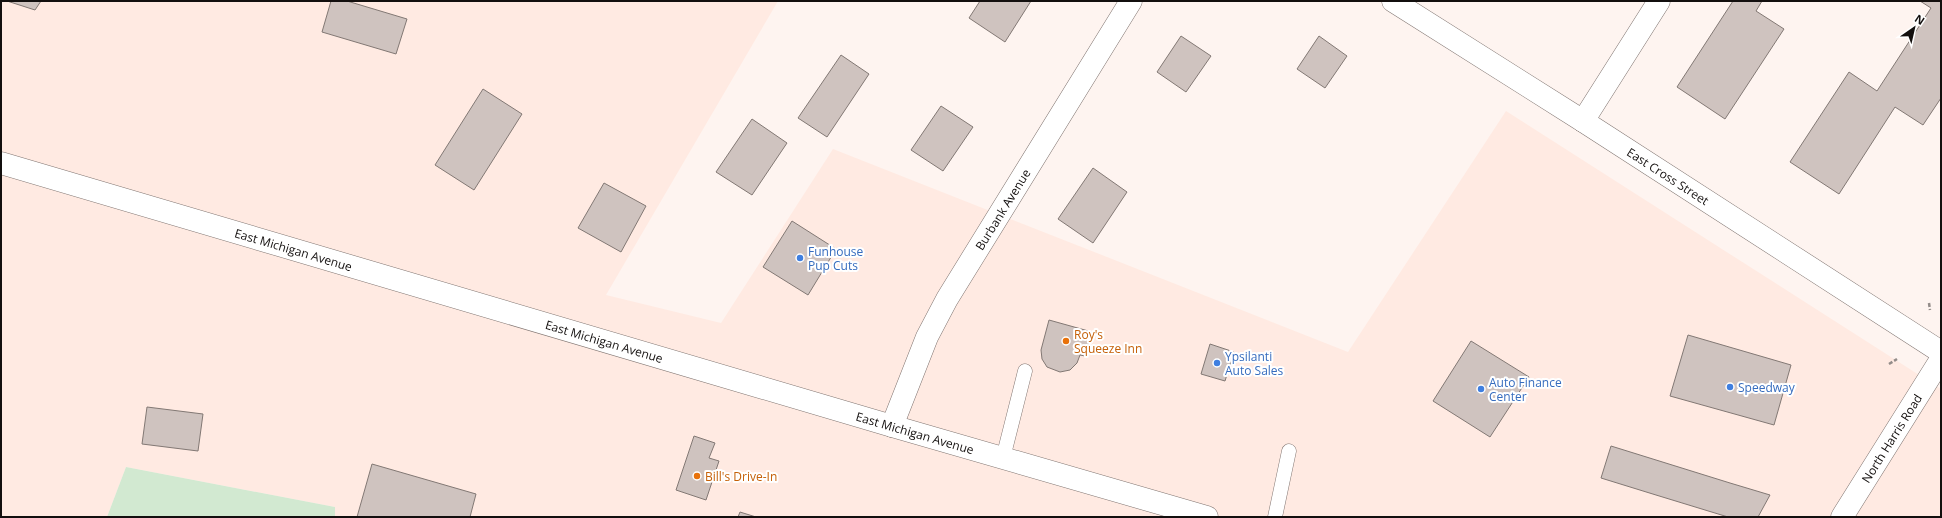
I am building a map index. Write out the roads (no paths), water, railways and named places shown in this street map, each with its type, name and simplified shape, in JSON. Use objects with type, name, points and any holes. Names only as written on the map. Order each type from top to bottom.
[{"type":"street","name":"Burbank Avenue","points":[[892,426],[928,337],[947,299],[1131,1]]},
{"type":"street","name":"East Cross Street","points":[[1393,1],[1583,121],[1941,352]]},
{"type":"street","points":[[1583,121],[1659,1]]},
{"type":"street","name":"East Michigan Avenue","points":[[1,162],[1003,458],[1169,512],[1207,517]]},
{"type":"street","name":"North Harris Road","points":[[1842,517],[1941,359]]},
{"type":"lane","points":[[1003,458],[1024,371]]},
{"type":"lane","points":[[1275,517],[1289,451]]},
{"type":"place","name":"Funhouse Pup Cuts","points":[[800,258]]},
{"type":"place","name":"Roy's Squeeze Inn","points":[[1066,341]]},
{"type":"place","name":"Ypsilanti Auto Sales","points":[[1217,363]]},
{"type":"place","name":"Speedway","points":[[1730,387]]},
{"type":"place","name":"Auto Finance Center","points":[[1481,389]]},
{"type":"place","name":"Bill's Drive-In","points":[[697,476]]}]
